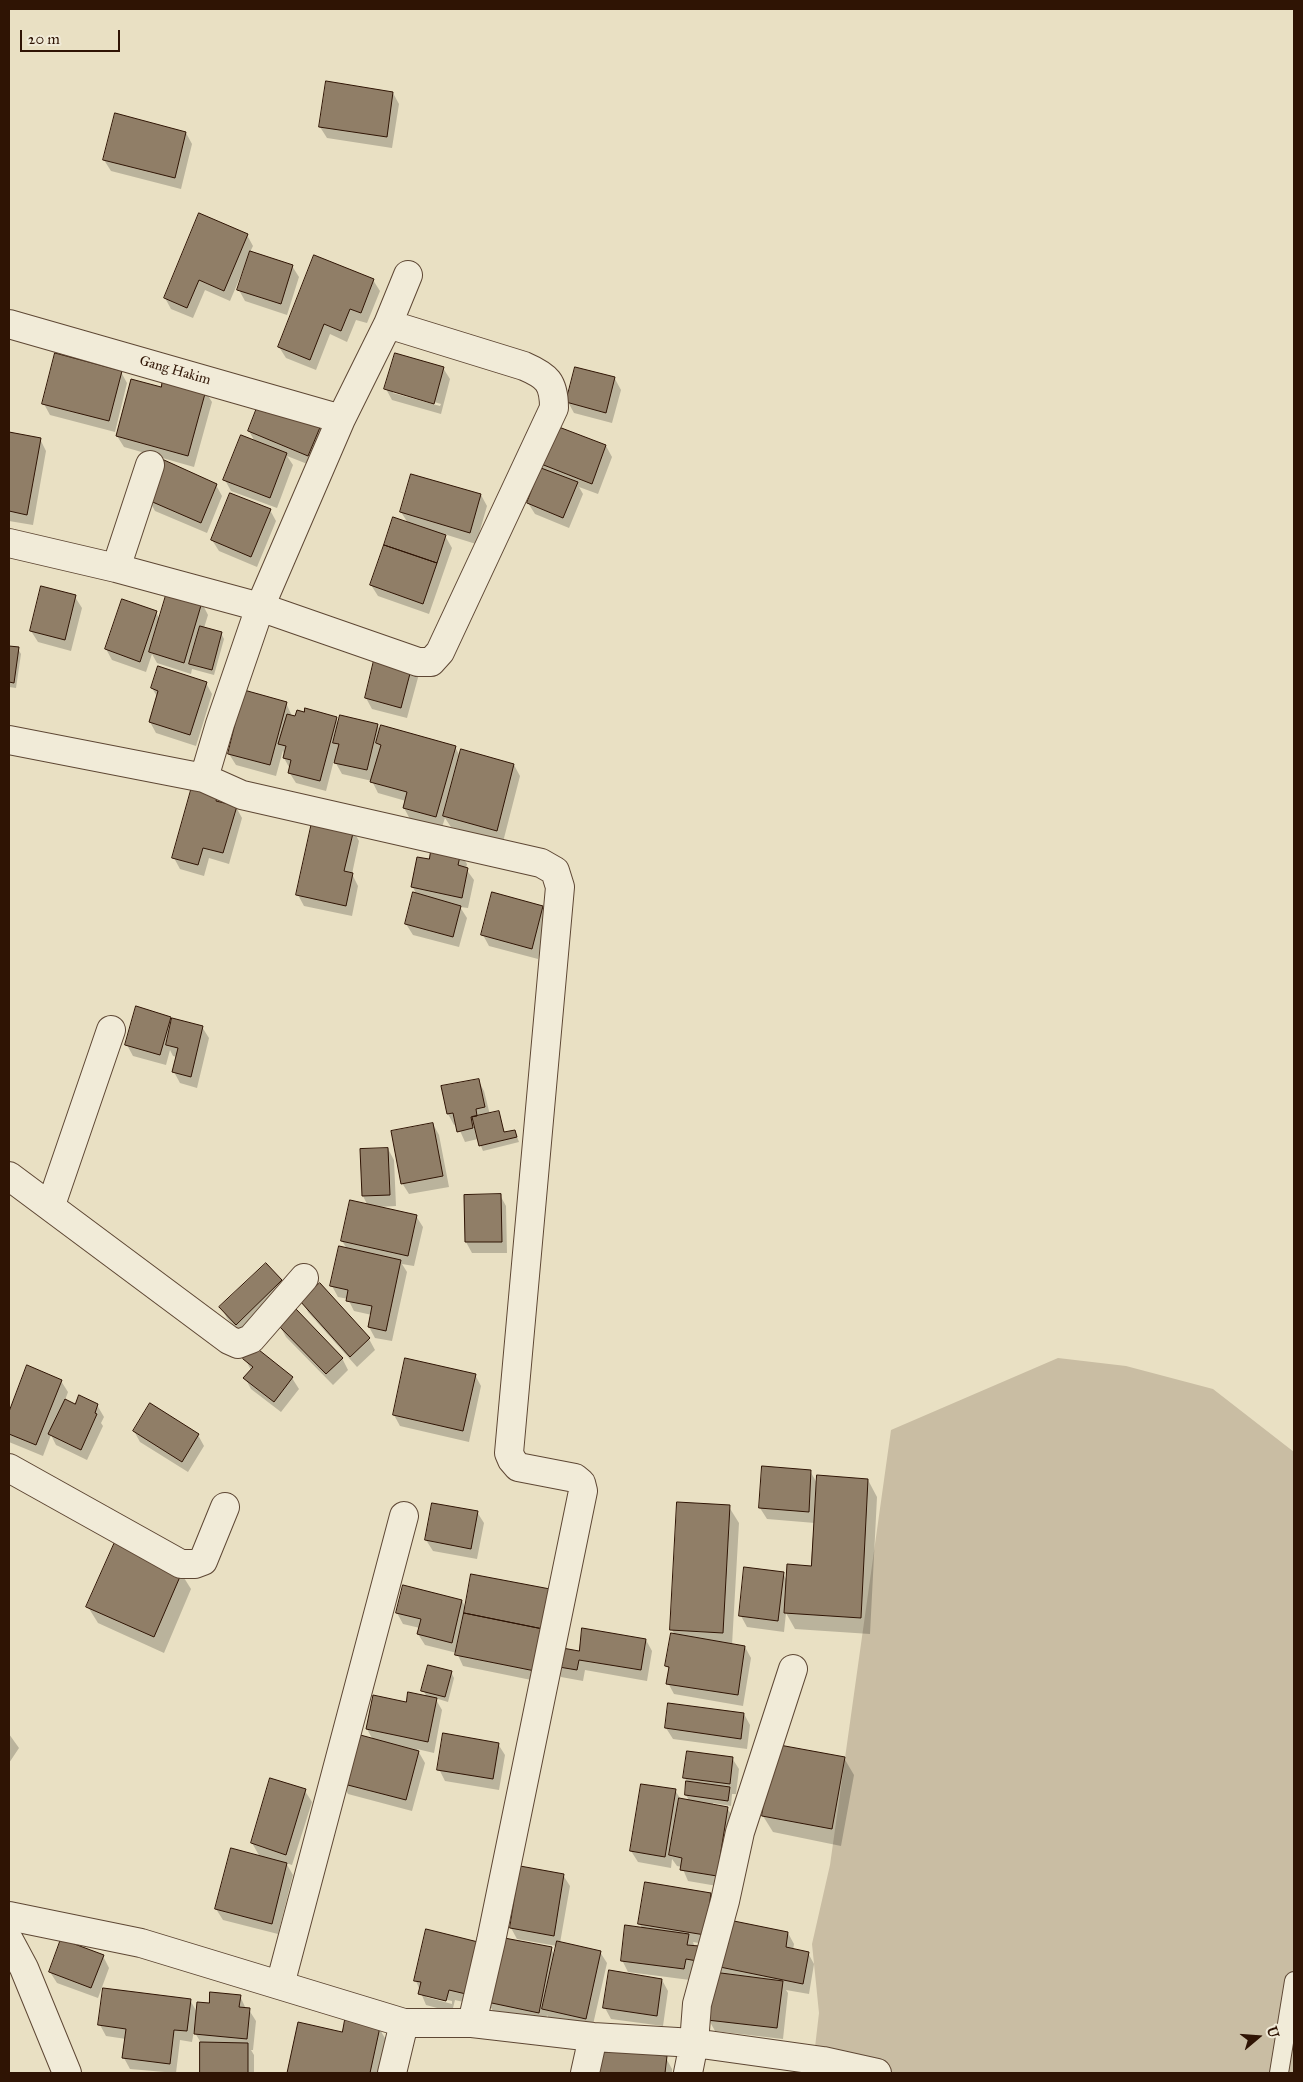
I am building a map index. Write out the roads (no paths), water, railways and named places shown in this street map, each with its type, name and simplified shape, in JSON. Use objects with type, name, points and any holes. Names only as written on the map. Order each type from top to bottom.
[{"type":"street","points":[[204,778],[220,724],[260,607],[342,418],[388,324],[408,275]]},
{"type":"street","name":"Gang Hakim","points":[[9,324],[342,418]]},
{"type":"street","points":[[9,543],[116,568],[260,607],[418,662],[432,662],[440,652],[554,408],[554,390],[542,374],[524,366],[388,324]]},
{"type":"street","points":[[116,568],[150,465]]},
{"type":"street","points":[[9,740],[204,778],[242,795],[541,864],[555,871],[560,887],[509,1453],[518,1467],[575,1478],[581,1483],[583,1491],[491,1941],[472,2023]]},
{"type":"street","points":[[51,1206],[111,1030]]},
{"type":"street","points":[[9,1176],[229,1340],[238,1344],[251,1339],[304,1278]]},
{"type":"street","points":[[9,1468],[181,1564],[195,1564],[203,1561],[226,1507]]},
{"type":"street","points":[[280,1985],[404,1516]]},
{"type":"street","points":[[688,2073],[694,2043],[697,2004],[725,1901],[740,1832],[793,1669]]},
{"type":"street","points":[[9,1916],[141,1943],[404,2023],[472,2023],[593,2037],[694,2043],[823,2061],[877,2073]]},
{"type":"street","points":[[9,1940],[24,1968],[67,2073]]},
{"type":"street","points":[[392,2073],[404,2023]]},
{"type":"street","points":[[585,2073],[593,2037]]},
{"type":"lane","points":[[1279,2073],[1294,1981]]}]
